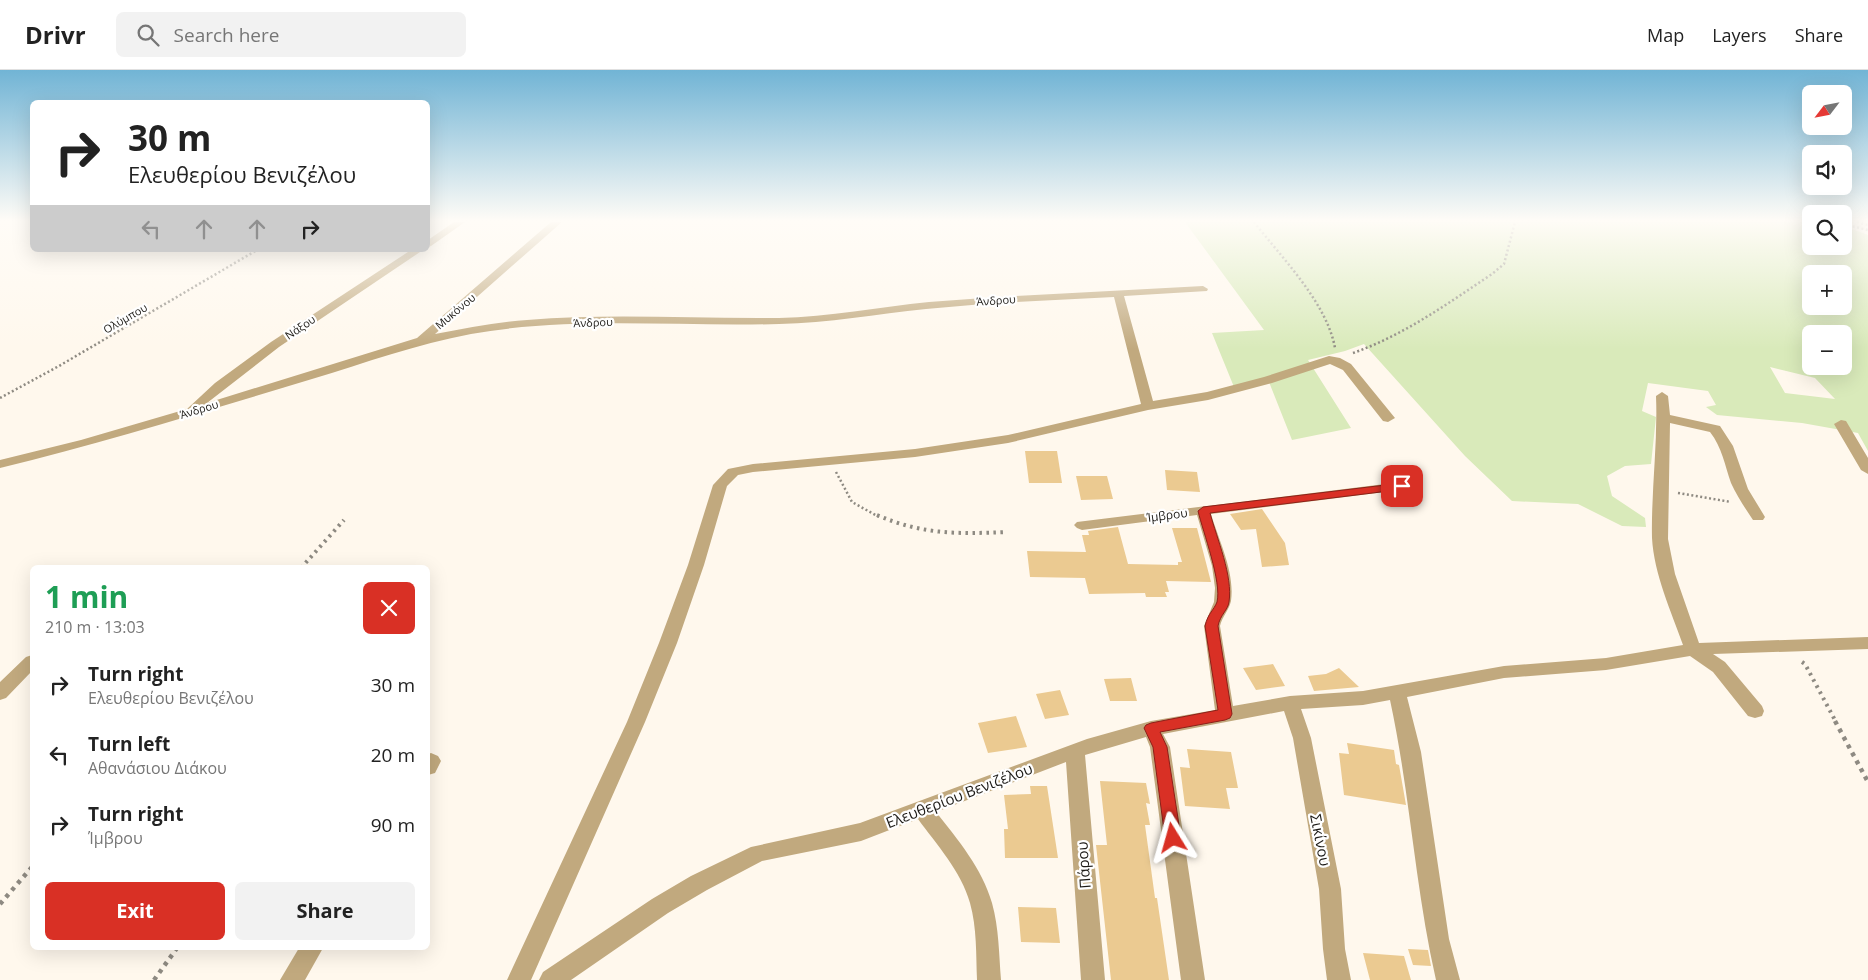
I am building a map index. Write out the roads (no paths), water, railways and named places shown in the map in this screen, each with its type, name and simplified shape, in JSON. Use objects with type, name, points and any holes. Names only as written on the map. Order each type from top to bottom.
[{"type":"street","name":"Νάξου","points":[[187,413],[222,383],[299,326],[395,264]]},
{"type":"street","name":"Μυκόνου","points":[[420,341],[508,264]]},
{"type":"street","name":"Άνδρου","points":[[0,464],[85,443],[338,368],[420,341],[473,330],[528,323],[648,320],[780,321],[837,317],[924,306],[994,300],[1203,289]]},
{"type":"street","points":[[1118,293],[1148,406]]},
{"type":"street","points":[[519,980],[636,722],[668,643],[696,565],[720,485],[733,472],[754,468],[916,453],[1008,439],[1148,406],[1208,396],[1268,380],[1329,360],[1336,361],[1347,367],[1388,418]]},
{"type":"street","points":[[1662,396],[1664,418],[1660,539],[1667,574],[1693,649],[1720,667],[1755,711]]},
{"type":"street","points":[[1664,418],[1715,429],[1732,459],[1736,478],[1758,516]]},
{"type":"street","points":[[1841,424],[1868,470]]},
{"type":"street","name":"Ίμβρου","points":[[1082,525],[1402,486]]},
{"type":"street","points":[[1203,511],[1223,582],[1223,603],[1214,616],[1212,626],[1225,714]]},
{"type":"street","name":"Ελευθερίου Βενιζέλου","points":[[551,980],[660,906],[751,856],[764,851],[853,834],[1076,750],[1151,728],[1290,703],[1363,698],[1504,672],[1606,664],[1693,649],[1779,645],[1868,644]]},
{"type":"street","points":[[0,693],[30,663]]},
{"type":"street","points":[[1398,691],[1411,752],[1438,939],[1448,980]]},
{"type":"street","name":"Σικίνου","points":[[1290,703],[1302,738],[1330,889],[1334,949],[1339,980]]},
{"type":"street","points":[[1151,728],[1160,747],[1193,980]]},
{"type":"street","name":"Πάρου","points":[[1076,750],[1093,980]]},
{"type":"street","points":[[922,809],[966,870],[976,889],[985,926],[989,980]]},
{"type":"street","points":[[292,980],[311,950]]}]
